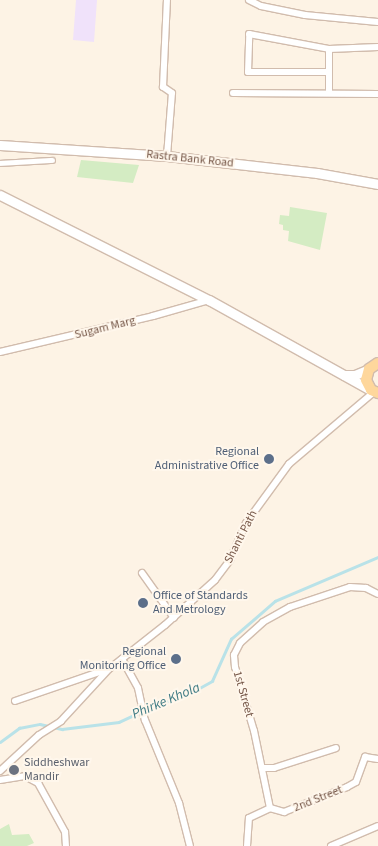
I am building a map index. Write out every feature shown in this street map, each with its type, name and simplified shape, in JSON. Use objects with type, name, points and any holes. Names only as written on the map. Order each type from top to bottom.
[{"type":"main road","name":"Rastra Bank Road","points":[[0,145],[167,156],[317,173],[378,184]]},
{"type":"main road","points":[[0,195],[209,300],[339,374],[376,392]]},
{"type":"main road","points":[[339,374],[355,375],[375,364]]},
{"type":"main road","points":[[375,364],[366,380],[376,392]]},
{"type":"street","points":[[167,0],[163,87],[172,93],[167,156]]},
{"type":"street","points":[[249,0],[261,6],[305,15],[378,22]]},
{"type":"street","points":[[329,72],[248,72],[248,34],[329,49],[378,48]]},
{"type":"street","points":[[329,49],[329,93]]},
{"type":"street","points":[[233,93],[378,94]]},
{"type":"street","points":[[0,163],[52,160]]},
{"type":"street","name":"Sugam Marg","points":[[0,352],[153,316],[209,300]]},
{"type":"street","name":"Shanti Path","points":[[0,771],[39,735],[61,721],[110,669],[174,618],[226,567],[246,523],[289,464],[376,392]]},
{"type":"street","points":[[142,573],[174,618]]},
{"type":"street","name":"1st Street","points":[[270,808],[262,768],[234,667],[234,655],[240,643],[263,622],[290,607],[350,587],[366,588],[378,594]]},
{"type":"street","points":[[122,659],[138,688],[145,720],[179,802],[190,846]]},
{"type":"street","points":[[16,701],[110,669]]},
{"type":"street","points":[[262,768],[274,768],[336,748]]},
{"type":"street","name":"2nd Street","points":[[270,808],[284,812],[347,787],[356,782],[365,757],[378,759]]},
{"type":"street","points":[[0,780],[26,776],[38,783],[65,832],[66,846]]},
{"type":"street","points":[[247,846],[249,818],[270,808]]},
{"type":"street","points":[[331,846],[378,826]]},
{"type":"shaded area","points":[[76,0],[97,0],[94,42],[73,40]]},
{"type":"green space","points":[[81,160],[139,165],[133,183],[77,177]]},
{"type":"green space","points":[[290,207],[327,213],[320,250],[288,241],[289,231],[283,230],[283,225],[279,224],[280,215],[289,216]]},
{"type":"green space","points":[[9,824],[12,835],[29,834],[34,843],[27,846],[0,846],[0,829]]},
{"type":"waterway","name":"Phirke Khola","points":[[0,742],[19,728],[40,724],[62,729],[119,722],[155,705],[185,696],[212,681],[231,639],[275,601],[378,557]]},
{"type":"place","name":"Regional Administrative Office","points":[[269,459]]},
{"type":"place","name":"Office of Standards And Metrology","points":[[143,603]]},
{"type":"place","name":"Regional Monitoring Office","points":[[176,659]]},
{"type":"place","name":"Siddheshwar Mandir","points":[[14,770]]}]
